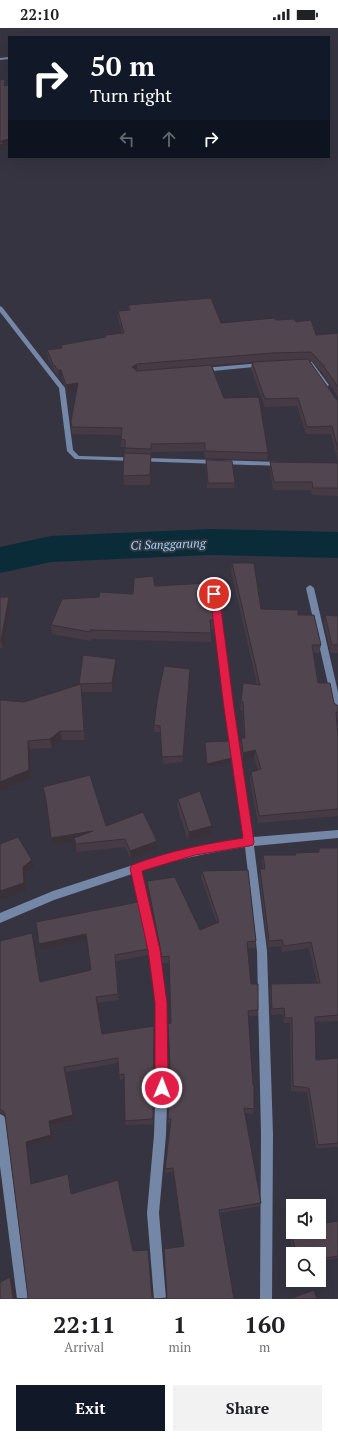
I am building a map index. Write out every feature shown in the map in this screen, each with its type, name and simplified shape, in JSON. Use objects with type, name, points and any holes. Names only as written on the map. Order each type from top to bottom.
[{"type":"street","points":[[0,308],[62,388],[70,451],[77,458],[292,464]]},
{"type":"street","points":[[299,363],[310,364],[331,393]]},
{"type":"street","points":[[193,371],[264,365]]},
{"type":"street","points":[[213,580],[229,708],[249,842],[262,951],[267,1134],[266,1299]]},
{"type":"street","points":[[310,588],[338,710]]},
{"type":"street","points":[[0,918],[53,896],[167,858],[195,851],[249,842],[338,834]]},
{"type":"street","points":[[136,868],[154,950],[161,1003],[162,1072],[160,1135],[153,1213],[160,1299]]},
{"type":"street","points":[[0,1120],[23,1299]]},
{"type":"building","points":[[5,79],[4,86],[8,85],[8,139],[1,141],[3,144],[0,145],[0,80]]},
{"type":"building","points":[[211,298],[221,323],[275,318],[276,320],[294,319],[296,322],[311,320],[316,335],[338,333],[338,387],[323,365],[311,352],[273,353],[137,364],[132,367],[137,371],[211,365],[224,398],[259,397],[268,453],[205,451],[205,443],[151,444],[151,449],[125,448],[125,440],[121,439],[122,428],[72,427],[71,421],[78,383],[66,385],[61,370],[58,370],[53,364],[47,350],[62,348],[61,345],[106,337],[105,335],[124,333],[118,311],[130,310],[128,305]]},
{"type":"building","points":[[308,359],[338,400],[338,450],[332,426],[307,427],[298,398],[265,399],[252,362]]},
{"type":"building","points":[[124,453],[151,454],[150,475],[123,476]]},
{"type":"building","points":[[206,460],[232,461],[235,483],[208,483]]},
{"type":"building","points":[[270,462],[338,463],[338,488],[313,488],[312,482],[274,482]]},
{"type":"building","points":[[232,563],[254,563],[261,609],[298,610],[298,615],[314,615],[321,645],[312,645],[318,683],[330,683],[334,703],[338,706],[338,712],[336,712],[338,737],[338,809],[259,816],[251,772],[261,769],[255,750],[243,753],[241,738],[245,738],[243,702],[241,702],[243,683],[260,685]]},
{"type":"building","points":[[153,576],[155,586],[209,583],[214,620],[210,620],[211,633],[90,630],[90,632],[51,625],[62,599],[99,597],[100,592],[133,594],[134,578]]},
{"type":"building","points":[[228,581],[224,608],[220,582]]},
{"type":"building","points":[[0,597],[9,597],[1,640],[0,640]]},
{"type":"building","points":[[325,615],[338,616],[338,645],[332,645]]},
{"type":"building","points":[[83,655],[116,659],[112,683],[79,684]]},
{"type":"building","points":[[164,666],[190,669],[183,756],[162,757],[160,726],[154,725]]},
{"type":"building","points":[[81,684],[84,731],[60,731],[50,739],[28,741],[29,770],[0,782],[0,700],[24,702]]},
{"type":"building","points":[[229,741],[232,758],[207,764],[205,742]]},
{"type":"building","points":[[90,775],[106,826],[143,812],[157,841],[130,851],[125,839],[76,844],[74,838],[93,831],[51,838],[43,787]]},
{"type":"building","points":[[200,791],[212,826],[189,832],[178,799]]},
{"type":"building","points":[[18,837],[32,860],[23,867],[24,883],[0,891],[0,844]]},
{"type":"building","points":[[319,848],[338,848],[338,1015],[315,1017],[316,1060],[338,1058],[338,1143],[318,1145],[309,1088],[293,1086],[292,1018],[285,1018],[284,1008],[272,1009],[271,984],[320,983],[311,942],[284,946],[282,940],[269,941],[260,869],[265,869],[263,855],[296,855],[295,853],[319,852]]},
{"type":"building","points":[[248,870],[256,941],[247,942],[251,984],[258,984],[258,1010],[248,1011],[254,1085],[254,1109],[244,1108],[261,1203],[219,1210],[234,1299],[154,1299],[167,1298],[164,1249],[184,1246],[173,1168],[165,1169],[171,1119],[168,1119],[170,1067],[168,1024],[171,1023],[169,956],[162,957],[147,881],[175,877],[200,930],[219,922],[202,871]]},
{"type":"building","points":[[138,902],[148,949],[115,955],[118,994],[96,997],[102,1034],[154,1026],[153,1119],[125,1121],[124,1074],[119,1075],[118,1058],[64,1067],[73,1115],[49,1121],[51,1135],[26,1142],[31,1184],[68,1174],[71,1194],[118,1180],[133,1251],[148,1250],[152,1297],[154,1299],[26,1299],[28,1297],[5,1115],[0,1109],[0,941],[32,933],[40,982],[91,970],[86,934],[39,944],[36,922]]},
{"type":"building","points":[[338,1221],[338,1256],[326,1258],[326,1247],[295,1247],[293,1239],[326,1239],[326,1223]]},
{"type":"building","points":[[10,1277],[13,1298],[26,1299],[0,1299],[0,1282]]},
{"type":"building","points":[[314,1290],[317,1299],[289,1299]]},
{"type":"waterway","name":"Ci Sanggarung","points":[[0,560],[51,549],[209,542],[338,545]]},
{"type":"route","points":[[162,1088],[161,1003],[154,950],[136,868],[195,851],[249,842],[214,594]]}]
